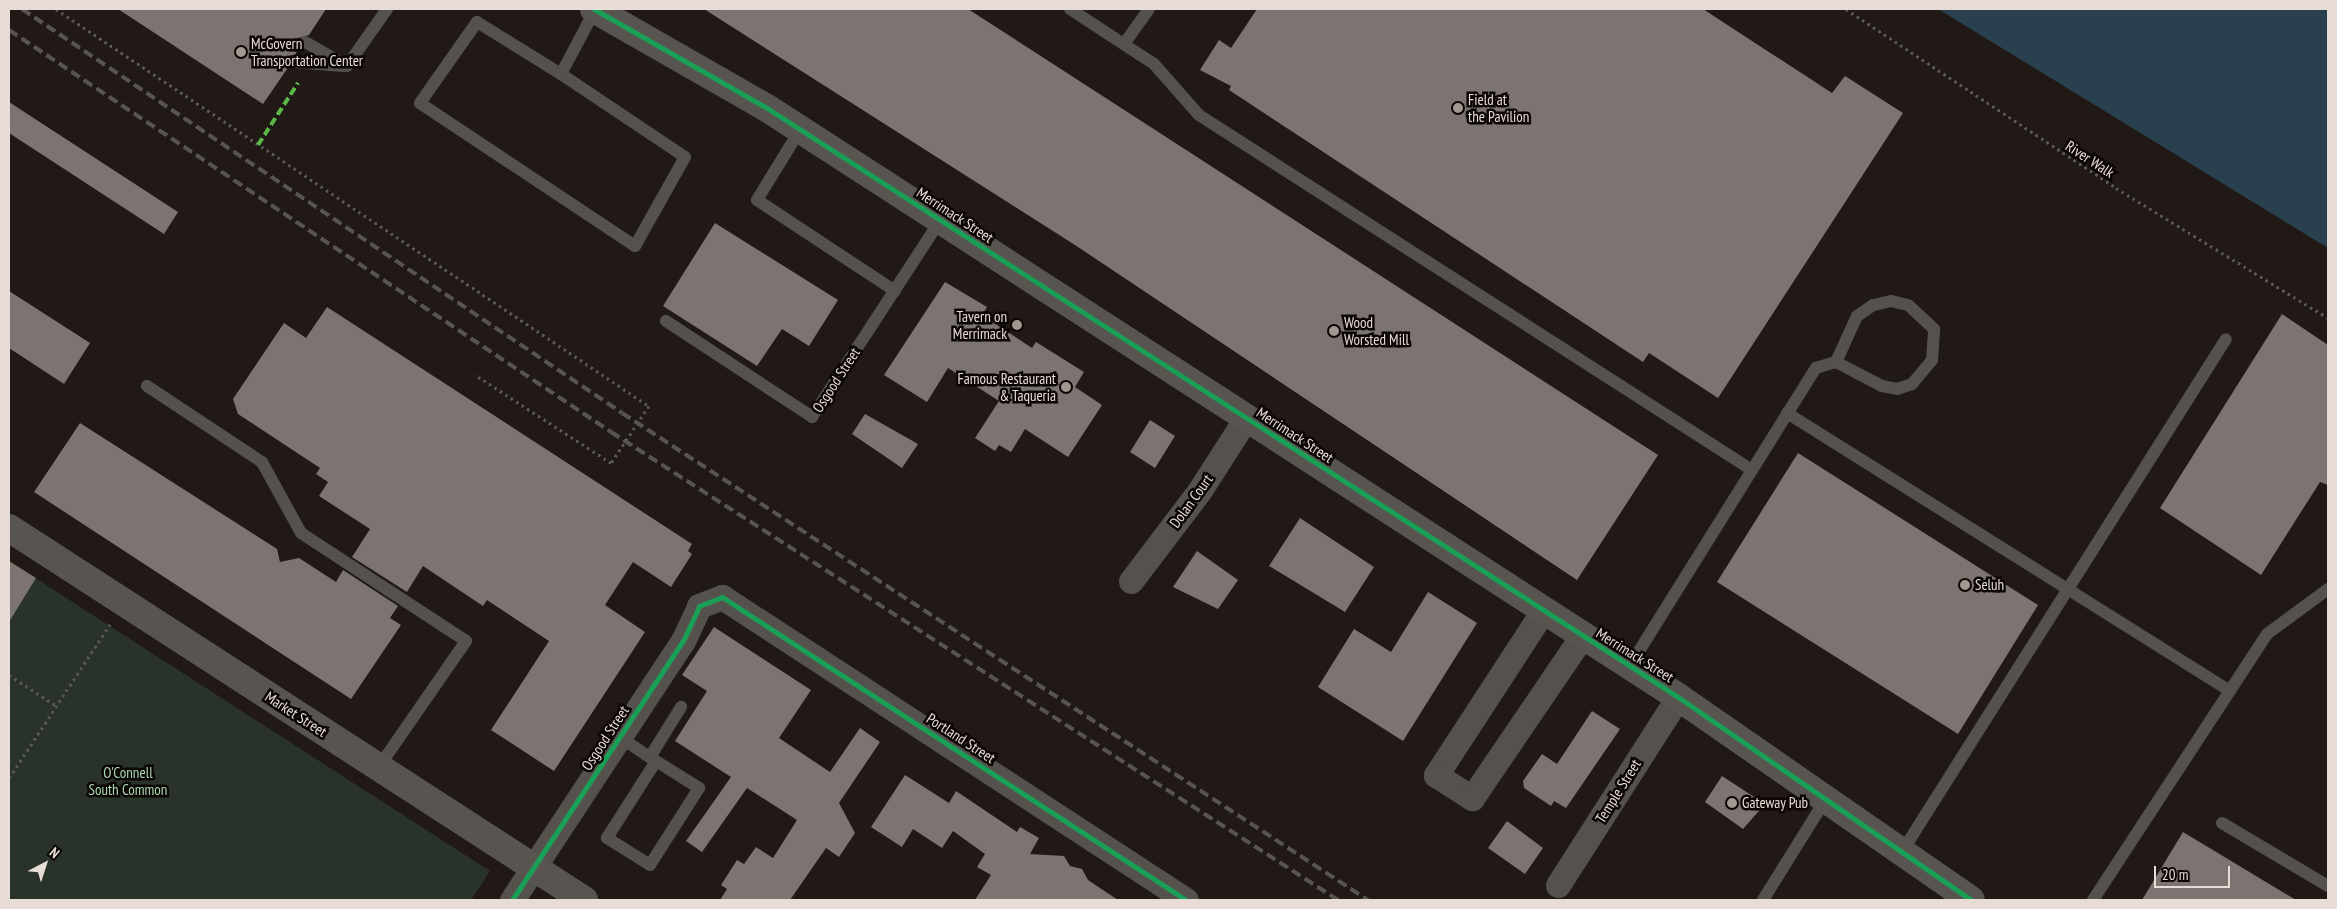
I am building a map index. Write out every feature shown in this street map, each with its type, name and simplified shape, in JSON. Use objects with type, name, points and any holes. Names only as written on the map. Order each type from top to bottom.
[{"type":"main road","name":"Merrimack Street","points":[[595,9],[800,130],[1678,697],[1900,855],[1971,900]]},
{"type":"main road","name":"Market Street","points":[[9,528],[584,900]]},
{"type":"street","name":"Dolan Court","points":[[1131,581],[1200,490],[1246,418]]},
{"type":"street","name":"Osgood Street","points":[[512,900],[683,641],[699,606],[722,597]]},
{"type":"street","name":"Portland Street","points":[[722,597],[1186,900]]},
{"type":"street","points":[[1543,611],[1436,775],[1443,780],[1472,798],[1582,636]]},
{"type":"street","name":"Temple Street","points":[[1558,885],[1678,697]]},
{"type":"lane","points":[[347,66],[387,9]]},
{"type":"lane","points":[[561,74],[595,9]]},
{"type":"lane","points":[[1070,9],[1154,64],[1199,114],[1752,470]]},
{"type":"lane","points":[[1124,44],[1149,9]]},
{"type":"lane","points":[[477,22],[561,74],[685,157],[635,246],[420,103],[477,22]]},
{"type":"lane","points":[[304,42],[347,66]]},
{"type":"lane","points":[[292,62],[347,66]]},
{"type":"lane","points":[[800,130],[757,200],[895,291]]},
{"type":"lane","name":"Osgood Street","points":[[666,321],[812,417],[940,220]]},
{"type":"lane","points":[[1629,667],[1816,368],[1836,362],[1882,386],[1897,389],[1912,384],[1932,360],[1936,348],[1934,329],[1908,305],[1891,301],[1873,305],[1857,316],[1836,362]]},
{"type":"lane","points":[[1900,855],[2069,593],[2226,339]]},
{"type":"lane","points":[[147,386],[262,462],[301,533],[466,641],[378,768]]},
{"type":"lane","points":[[1787,413],[2069,593],[2115,616],[2230,691]]},
{"type":"lane","points":[[2093,900],[2267,634],[2328,589]]},
{"type":"lane","points":[[620,737],[653,759],[699,788],[650,866],[607,838],[653,759],[681,707]]},
{"type":"lane","points":[[1762,900],[1824,802]]},
{"type":"lane","points":[[2222,823],[2328,886]]},
{"type":"path","points":[[56,9],[648,406],[611,464],[474,374]]},
{"type":"path","points":[[9,778],[111,623]]},
{"type":"path","points":[[9,675],[57,706]]},
{"type":"green space","name":"O'Connell South Common","points":[[9,561],[490,871],[471,900],[9,900]]},
{"type":"water","points":[[1938,9],[2328,9],[2328,248]]},
{"type":"building","name":"McGovern Transportation Center","points":[[118,9],[326,9],[309,35],[298,38],[296,54],[284,58],[287,69],[263,104]]},
{"type":"building","name":"Wood Worsted Mill","points":[[704,9],[968,9],[1658,455],[1577,580],[1075,245]]},
{"type":"building","points":[[1257,9],[1703,9],[1832,93],[1845,76],[1903,113],[1718,398],[1649,353],[1643,362],[1229,90],[1231,86],[1200,70],[1219,40],[1231,48]]},
{"type":"building","points":[[9,102],[178,212],[164,234],[9,133]]},
{"type":"building","points":[[715,223],[838,300],[809,346],[782,329],[757,366],[663,306]]},
{"type":"building","points":[[945,282],[987,307],[982,315],[1032,348],[1036,342],[1084,372],[1075,387],[1102,405],[1068,457],[1025,429],[1011,452],[999,445],[995,451],[975,438],[999,401],[948,368],[927,402],[884,375]]},
{"type":"building","points":[[9,291],[90,343],[64,384],[9,348]]},
{"type":"building","points":[[327,307],[692,544],[688,551],[692,554],[671,587],[633,562],[605,605],[645,632],[554,771],[491,730],[549,641],[487,600],[483,606],[423,566],[407,592],[352,557],[370,529],[319,496],[328,482],[316,474],[320,468],[238,414],[233,399],[284,323],[306,338]]},
{"type":"building","points":[[2282,314],[2328,345],[2328,485],[2320,482],[2261,575],[2160,508]]},
{"type":"building","points":[[865,414],[918,444],[902,468],[852,434]]},
{"type":"building","points":[[1150,420],[1175,436],[1155,468],[1130,452]]},
{"type":"building","points":[[80,423],[277,549],[280,562],[299,558],[336,582],[343,570],[398,606],[390,618],[401,625],[351,699],[34,492]]},
{"type":"building","points":[[1798,453],[2038,605],[1958,734],[1717,582]]},
{"type":"building","points":[[1300,518],[1374,567],[1345,612],[1269,566]]},
{"type":"building","points":[[1197,551],[1238,580],[1218,609],[1173,587]]},
{"type":"building","points":[[9,561],[36,578],[9,622]]},
{"type":"building","points":[[1428,592],[1477,623],[1403,741],[1318,687],[1354,629],[1391,652]]},
{"type":"building","points":[[714,627],[811,690],[779,738],[830,772],[860,728],[880,742],[839,803],[855,833],[839,857],[826,848],[790,900],[720,900],[727,889],[721,885],[737,860],[744,864],[756,847],[773,858],[797,820],[747,788],[702,852],[686,841],[731,777],[675,741],[707,691],[682,675]]},
{"type":"building","points":[[1592,711],[1620,729],[1566,808],[1554,801],[1551,806],[1524,788],[1523,781],[1542,754],[1557,764]]},
{"type":"building","points":[[905,775],[949,803],[956,791],[1017,832],[1020,827],[1039,838],[1030,854],[1064,856],[1070,866],[1082,869],[1088,880],[1118,900],[975,900],[991,875],[977,867],[985,854],[953,831],[942,848],[913,829],[902,847],[871,827]]},
{"type":"building","points":[[1722,776],[1765,804],[1743,829],[1705,802]]},
{"type":"building","points":[[1507,821],[1543,848],[1525,874],[1488,848]]},
{"type":"building","points":[[2183,832],[2296,900],[2142,900]]},
{"type":"railway","points":[[22,9],[622,413],[1368,900]]},
{"type":"railway","points":[[9,30],[611,432],[1338,900]]},
{"type":"marked path","points":[[258,145],[298,83]]},
{"type":"cycle path","points":[[594,9],[767,108],[1678,697],[1971,900]]},
{"type":"cycle path","points":[[512,900],[683,641],[699,606],[722,597],[1186,900]]},
{"type":"place","name":"McGovern Transportation Center","points":[[241,52]]},
{"type":"place","name":"Field at the Pavilion","points":[[1458,108]]},
{"type":"place","name":"Tavern on Merrimack","points":[[1017,325]]},
{"type":"place","name":"Wood Worsted Mill","points":[[1334,331]]},
{"type":"place","name":"Famous Restaurant & Taqueria","points":[[1066,387]]},
{"type":"place","name":"Seluh","points":[[1965,585]]},
{"type":"place","name":"Gateway Pub","points":[[1732,803]]}]
